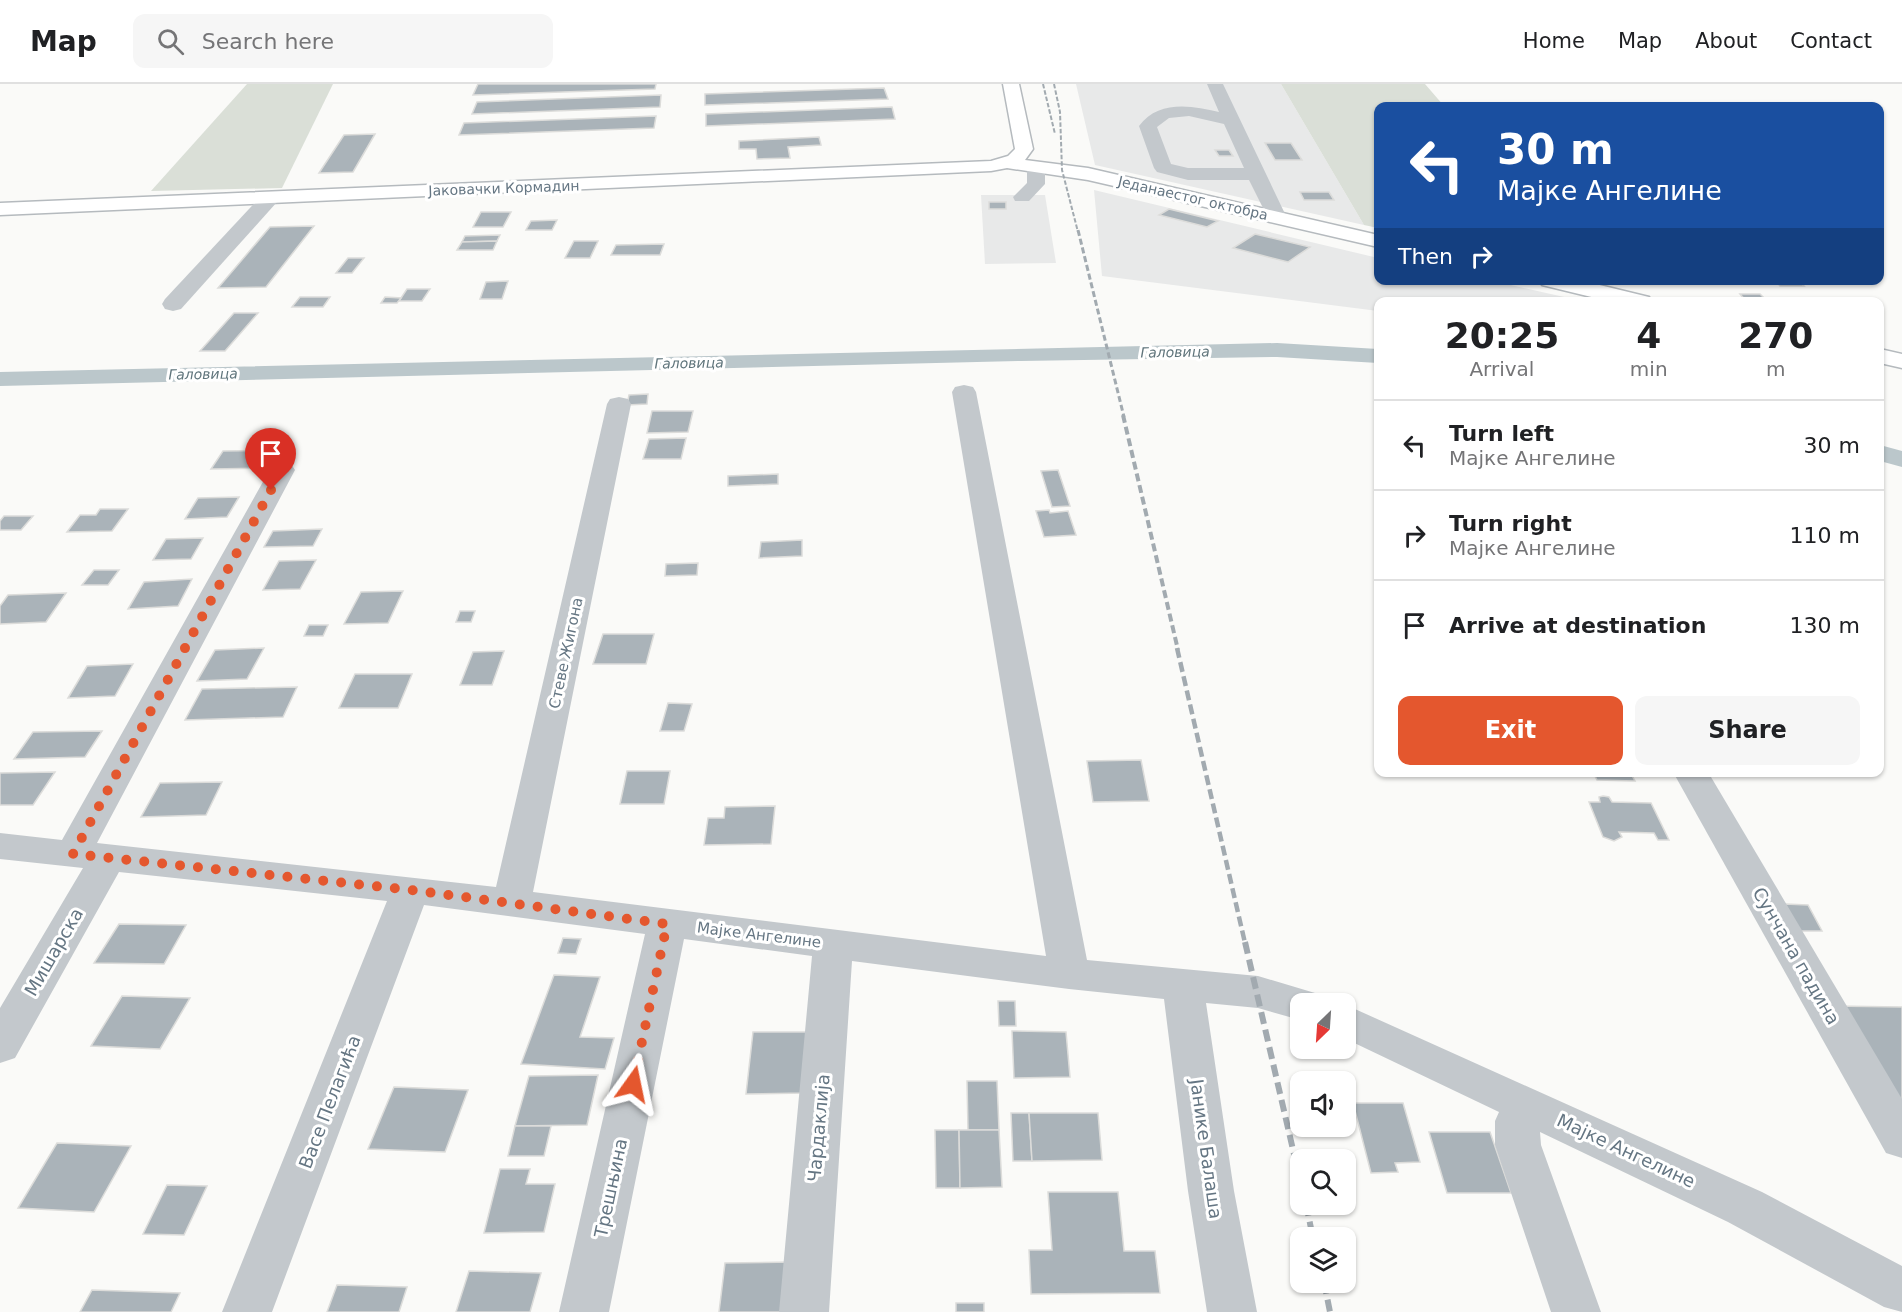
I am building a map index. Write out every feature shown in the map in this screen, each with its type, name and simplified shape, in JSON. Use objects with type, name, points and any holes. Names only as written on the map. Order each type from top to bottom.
[{"type":"main road","points":[[1007,163],[1021,157],[1024,149],[1011,84]]},
{"type":"main road","name":"Једанаестог октобра","points":[[1007,163],[1088,174],[1374,240]]},
{"type":"main road","name":"Јаковачки Кормадин","points":[[0,209],[948,168],[1007,163]]},
{"type":"main road","points":[[1571,285],[1620,297]]},
{"type":"main road","points":[[1884,357],[1902,361]]},
{"type":"street","points":[[1215,84],[1277,218]]},
{"type":"street","points":[[1231,121],[1187,111],[1167,112],[1148,126],[1163,168],[1188,174],[1256,174]]},
{"type":"street","points":[[1022,196],[1036,184],[1035,167]]},
{"type":"street","points":[[173,304],[270,198]]},
{"type":"street","points":[[964,392],[1070,974]]},
{"type":"street","name":"Стеве Жигона","points":[[512,902],[619,404]]},
{"type":"street","points":[[90,856],[282,470]]},
{"type":"street","name":"Сунчана падина","points":[[1693,777],[1902,1139]]},
{"type":"street","name":"Мајке Ангелине","points":[[0,846],[512,902],[667,924],[1070,974],[1258,992],[1290,1001]]},
{"type":"street","name":"Мишарска","points":[[0,1046],[90,856]]},
{"type":"street","name":"Васе Пелагића","points":[[247,1312],[411,890]]},
{"type":"street","name":"Трешњина","points":[[584,1312],[667,924]]},
{"type":"street","name":"Чардаклија","points":[[804,1312],[833,944]]},
{"type":"street","name":"Јанике Балаша","points":[[1183,986],[1232,1312]]},
{"type":"street","name":"Мајке Ангелине","points":[[1356,1026],[1745,1207],[1902,1291]]},
{"type":"street","points":[[1526,1104],[1517,1121],[1518,1145],[1576,1312]]},
{"type":"shaded area","points":[[247,84],[333,84],[282,188],[151,191]]},
{"type":"shaded area","points":[[1076,84],[1281,84],[1364,225],[1095,165]]},
{"type":"shaded area","points":[[1281,84],[1425,84],[1441,102],[1374,102],[1374,227],[1364,225]]},
{"type":"shaded area","points":[[1094,190],[1374,257],[1374,285],[1511,285],[1564,297],[1374,297],[1374,310],[1102,276]]},
{"type":"shaded area","points":[[981,195],[1045,195],[1056,263],[985,264]]},
{"type":"building","points":[[478,84],[656,84],[655,89],[473,95]]},
{"type":"building","points":[[884,88],[888,99],[705,105],[705,94]]},
{"type":"building","points":[[661,95],[660,107],[472,114],[477,102]]},
{"type":"building","points":[[892,107],[895,119],[706,126],[706,114]]},
{"type":"building","points":[[656,116],[654,128],[459,135],[464,123]]},
{"type":"building","points":[[375,134],[353,172],[319,173],[344,135]]},
{"type":"building","points":[[819,137],[821,145],[788,147],[790,158],[757,159],[756,149],[739,149],[739,141]]},
{"type":"building","points":[[1265,143],[1291,143],[1302,160],[1275,160]]},
{"type":"building","points":[[1215,150],[1229,150],[1233,156],[1219,156]]},
{"type":"building","points":[[1300,192],[1329,192],[1334,200],[1304,200]]},
{"type":"building","points":[[989,202],[1006,202],[1006,209],[989,209]]},
{"type":"building","points":[[1169,209],[1218,221],[1207,227],[1159,215]]},
{"type":"building","points":[[481,212],[511,212],[503,227],[473,227]]},
{"type":"building","points":[[557,220],[552,230],[526,230],[531,221]]},
{"type":"building","points":[[314,226],[266,287],[218,288],[270,227]]},
{"type":"building","points":[[1255,234],[1310,247],[1288,262],[1233,248]]},
{"type":"building","points":[[500,235],[497,241],[462,242],[465,236]]},
{"type":"building","points":[[497,241],[493,250],[457,250],[462,242]]},
{"type":"building","points":[[574,241],[598,241],[590,258],[565,258]]},
{"type":"building","points":[[664,244],[660,255],[611,255],[616,245]]},
{"type":"building","points":[[348,258],[364,258],[352,273],[336,273]]},
{"type":"building","points":[[508,281],[502,299],[480,299],[486,282]]},
{"type":"building","points":[[1779,285],[1804,286],[1780,286]]},
{"type":"building","points":[[407,289],[430,289],[422,301],[399,301]]},
{"type":"building","points":[[1740,294],[1760,294],[1763,297],[1743,297]]},
{"type":"building","points":[[300,297],[330,297],[323,307],[292,307]]},
{"type":"building","points":[[385,297],[401,298],[397,303],[381,303]]},
{"type":"building","points":[[234,313],[258,313],[225,351],[200,351]]},
{"type":"building","points":[[648,394],[647,404],[627,405],[629,395]]},
{"type":"building","points":[[652,411],[693,411],[688,432],[647,433]]},
{"type":"building","points":[[686,438],[681,459],[643,459],[649,439]]},
{"type":"building","points":[[276,450],[265,468],[211,469],[223,451]]},
{"type":"building","points":[[1058,470],[1070,506],[1052,507],[1041,471]]},
{"type":"building","points":[[778,474],[778,484],[728,486],[728,476]]},
{"type":"building","points":[[239,497],[227,517],[185,519],[198,498]]},
{"type":"building","points":[[100,509],[128,509],[112,531],[67,532],[80,515],[96,515]]},
{"type":"building","points":[[1049,510],[1050,513],[1068,511],[1076,535],[1044,537],[1036,511]]},
{"type":"building","points":[[4,516],[33,516],[21,530],[0,530],[0,521]]},
{"type":"building","points":[[322,529],[313,546],[264,547],[273,531]]},
{"type":"building","points":[[203,538],[191,559],[153,560],[166,539]]},
{"type":"building","points":[[802,540],[802,556],[759,558],[761,542]]},
{"type":"building","points":[[316,560],[300,589],[263,590],[279,561]]},
{"type":"building","points":[[698,563],[697,575],[665,576],[666,564]]},
{"type":"building","points":[[94,570],[119,570],[108,585],[82,585]]},
{"type":"building","points":[[192,579],[178,606],[128,609],[144,582]]},
{"type":"building","points":[[403,591],[388,623],[344,624],[361,592]]},
{"type":"building","points":[[66,593],[46,622],[0,624],[0,606],[8,595]]},
{"type":"building","points":[[460,611],[475,611],[471,622],[456,622]]},
{"type":"building","points":[[309,625],[328,625],[323,636],[304,636]]},
{"type":"building","points":[[603,634],[654,634],[646,664],[593,664]]},
{"type":"building","points":[[264,648],[247,679],[197,681],[215,650]]},
{"type":"building","points":[[504,651],[492,685],[460,685],[473,652]]},
{"type":"building","points":[[133,664],[115,696],[68,698],[87,666]]},
{"type":"building","points":[[355,674],[412,674],[398,708],[339,708]]},
{"type":"building","points":[[297,687],[283,717],[185,720],[202,689]]},
{"type":"building","points":[[668,703],[692,704],[684,731],[660,731]]},
{"type":"building","points":[[102,731],[85,757],[14,759],[33,732]]},
{"type":"building","points":[[1141,760],[1149,801],[1093,802],[1087,761]]},
{"type":"building","points":[[627,771],[670,771],[664,804],[620,804]]},
{"type":"building","points":[[55,772],[33,805],[0,805],[0,773]]},
{"type":"building","points":[[1596,777],[1633,777],[1635,781],[1597,780]]},
{"type":"building","points":[[222,782],[206,815],[141,817],[160,783]]},
{"type":"building","points":[[1599,797],[1609,797],[1612,802],[1651,803],[1669,840],[1658,840],[1654,833],[1619,832],[1622,837],[1614,841],[1603,837],[1589,802],[1600,802]]},
{"type":"building","points":[[775,806],[771,844],[704,845],[708,818],[724,818],[725,807]]},
{"type":"building","points":[[1785,904],[1808,905],[1822,931],[1800,931]]},
{"type":"building","points":[[119,924],[186,925],[164,964],[94,963]]},
{"type":"building","points":[[563,938],[581,939],[576,954],[558,953]]},
{"type":"building","points":[[554,975],[600,977],[580,1037],[614,1038],[605,1069],[521,1064]]},
{"type":"building","points":[[122,996],[190,998],[160,1049],[91,1046]]},
{"type":"building","points":[[998,1001],[1015,1001],[1016,1026],[999,1026]]},
{"type":"building","points":[[1833,1006],[1902,1007],[1902,1102]]},
{"type":"building","points":[[1012,1031],[1066,1032],[1070,1077],[1014,1078]]},
{"type":"building","points":[[753,1032],[810,1032],[805,1093],[746,1094]]},
{"type":"building","points":[[598,1075],[587,1125],[515,1126],[529,1076]]},
{"type":"building","points":[[967,1081],[997,1081],[999,1130],[968,1130]]},
{"type":"building","points":[[394,1087],[468,1090],[445,1152],[368,1149]]},
{"type":"building","points":[[1356,1103],[1403,1103],[1420,1162],[1395,1163],[1398,1172],[1371,1173],[1356,1115]]},
{"type":"building","points":[[1011,1113],[1029,1113],[1032,1161],[1013,1161]]},
{"type":"building","points":[[1029,1113],[1098,1113],[1102,1160],[1032,1161]]},
{"type":"building","points":[[515,1126],[551,1126],[544,1156],[508,1156]]},
{"type":"building","points":[[935,1130],[959,1130],[960,1188],[936,1188]]},
{"type":"building","points":[[959,1130],[999,1130],[1002,1187],[960,1188]]},
{"type":"building","points":[[1429,1132],[1490,1132],[1511,1193],[1447,1193]]},
{"type":"building","points":[[57,1143],[131,1146],[94,1212],[18,1208]]},
{"type":"building","points":[[500,1169],[530,1169],[526,1184],[555,1184],[544,1232],[484,1233]]},
{"type":"building","points":[[167,1185],[207,1186],[184,1235],[143,1234]]},
{"type":"building","points":[[1048,1192],[1118,1192],[1124,1251],[1155,1251],[1160,1293],[1031,1294],[1029,1250],[1052,1250]]},
{"type":"building","points":[[793,1262],[790,1312],[719,1312],[725,1263]]},
{"type":"building","points":[[469,1271],[541,1273],[530,1312],[456,1312]]},
{"type":"building","points":[[337,1285],[407,1287],[399,1312],[327,1312]]},
{"type":"building","points":[[92,1290],[180,1293],[171,1312],[80,1312]]},
{"type":"building","points":[[956,1303],[984,1303],[984,1312],[956,1312]]},
{"type":"waterway","name":"Галовица","points":[[0,379],[1021,354],[1277,350],[1374,356]]},
{"type":"waterway","name":"Галовица","points":[[1884,454],[1902,459]]},
{"type":"railway","points":[[1043,84],[1055,134]]},
{"type":"railway","points":[[1054,84],[1060,112],[1062,170],[1078,232]]},
{"type":"railway","points":[[1078,230],[1124,417]]},
{"type":"railway","points":[[1123,415],[1178,650]]},
{"type":"railway","points":[[1177,648],[1245,943]]},
{"type":"railway","points":[[1245,942],[1293,1149]]},
{"type":"railway","points":[[1308,1215],[1311,1227]]},
{"type":"railway","points":[[1326,1293],[1330,1312]]},
{"type":"route","points":[[271,490],[73,854],[411,890],[667,924],[633,1084]]}]
